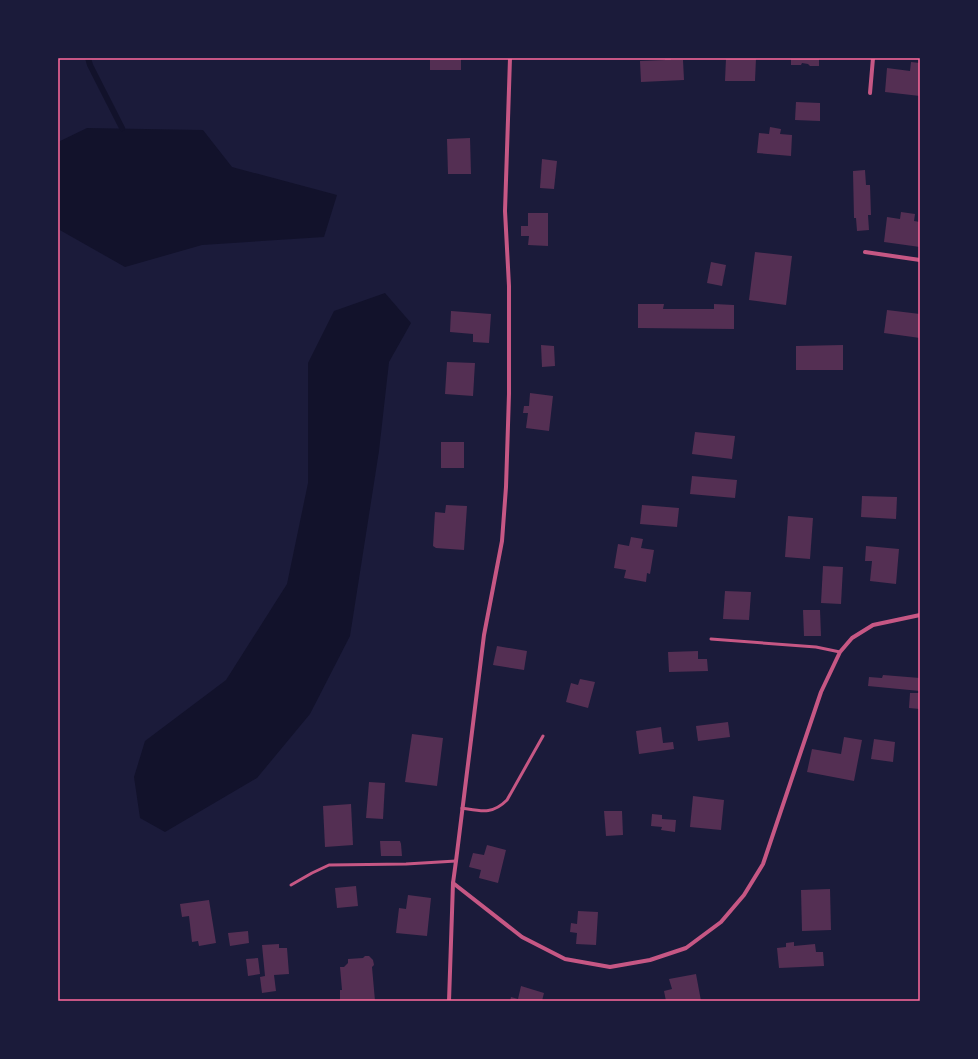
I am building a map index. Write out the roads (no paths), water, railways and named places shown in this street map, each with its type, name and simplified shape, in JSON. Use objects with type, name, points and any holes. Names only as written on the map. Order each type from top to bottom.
[{"type":"street","points":[[449,1001],[453,883],[484,635],[502,541],[506,487],[510,394],[509,286],[505,211],[510,58]]},
{"type":"street","points":[[870,93],[873,58]]},
{"type":"street","points":[[865,252],[920,260]]},
{"type":"street","points":[[453,883],[522,937],[565,959],[610,967],[650,960],[686,948],[721,922],[744,895],[763,864],[821,692],[840,652],[852,638],[873,625],[920,615]]},
{"type":"lane","points":[[711,638],[816,647],[840,652]]},
{"type":"lane","points":[[462,808],[488,811],[502,805],[507,800],[543,736]]},
{"type":"lane","points":[[290,885],[329,865],[406,864],[456,861]]},
{"type":"waterway","points":[[88,58],[90,65],[122,128]]}]
